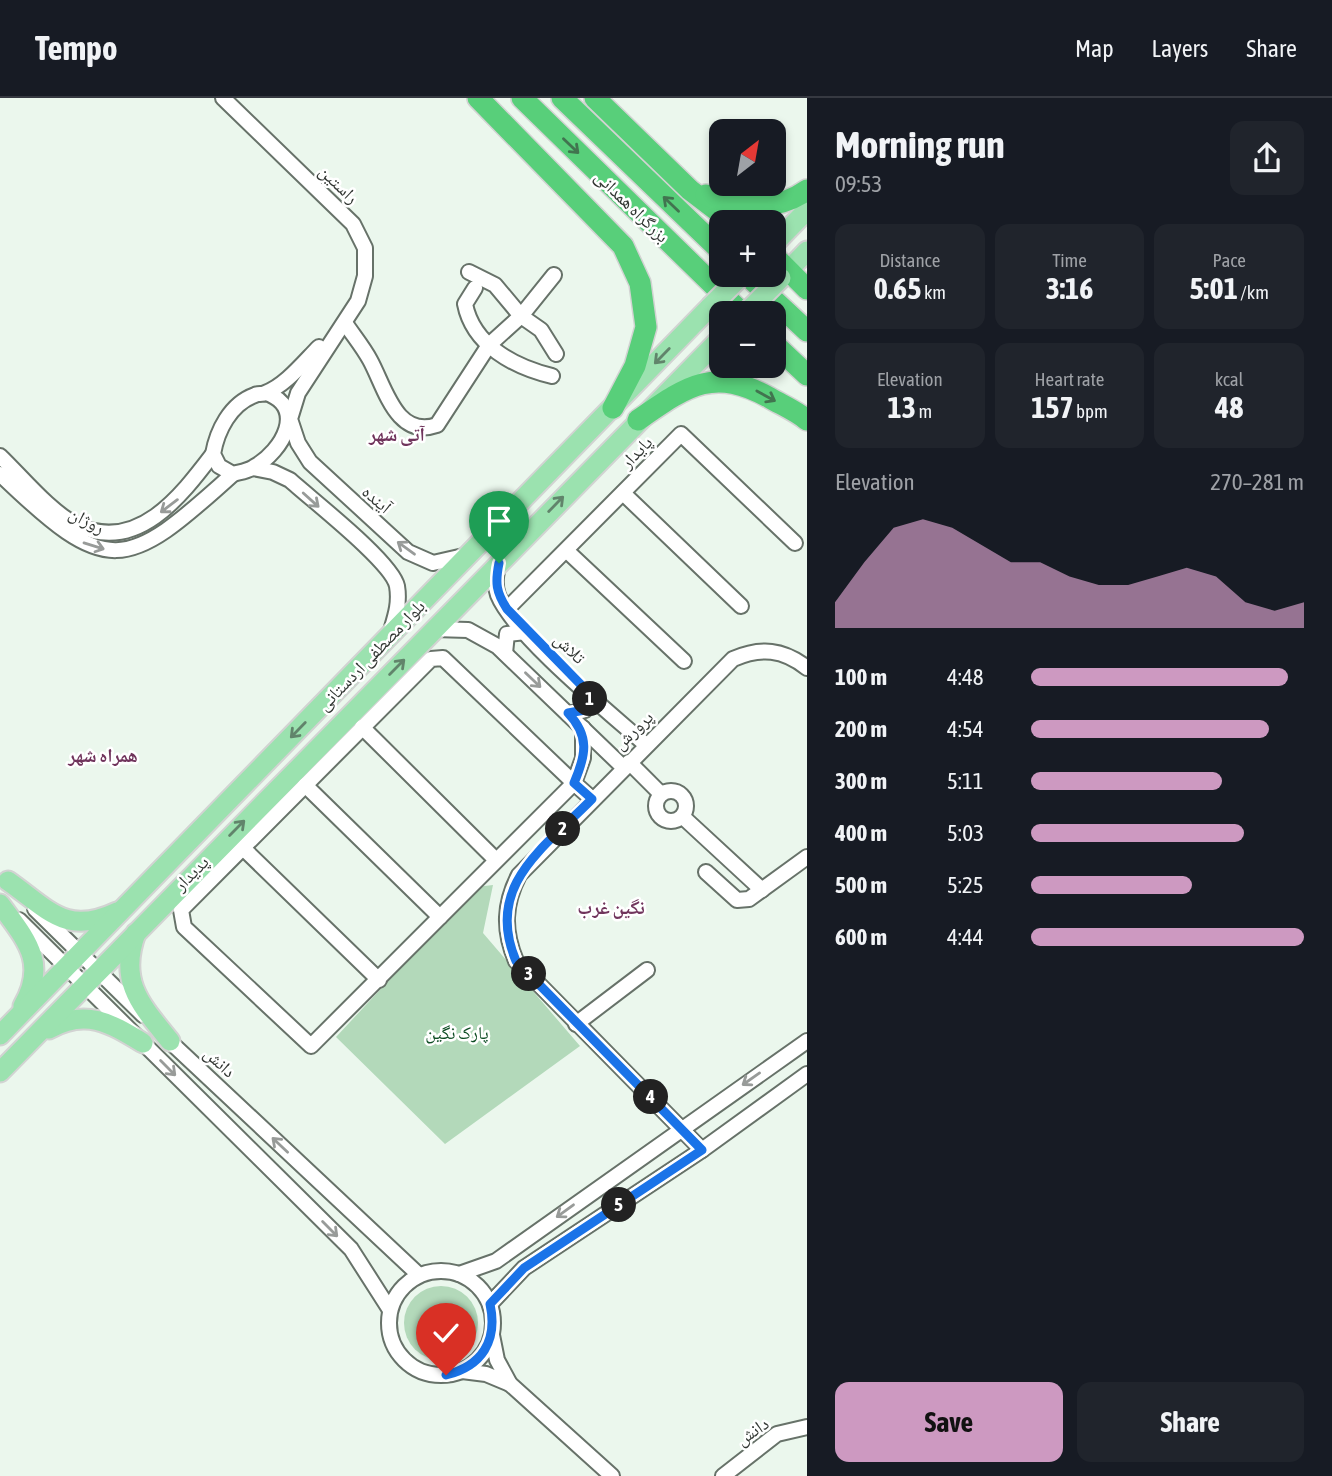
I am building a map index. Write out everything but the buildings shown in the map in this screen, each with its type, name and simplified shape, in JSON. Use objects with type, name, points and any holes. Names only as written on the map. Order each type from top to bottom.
[{"type":"highway","points":[[478,98],[623,246],[640,283],[646,327],[635,366],[613,408]]},
{"type":"highway","name":"بزرگراه همدانی","points":[[522,98],[732,301]]},
{"type":"highway","name":"بزرگراه همدانی","points":[[562,98],[709,239]]},
{"type":"highway","points":[[595,98],[690,190],[716,210]]},
{"type":"highway","points":[[690,190],[730,203],[755,207],[780,204],[807,190]]},
{"type":"highway","points":[[786,272],[807,289]]},
{"type":"highway","points":[[758,287],[807,331]]},
{"type":"highway","points":[[786,355],[807,375]]},
{"type":"highway","points":[[638,420],[681,390],[713,380],[746,385],[807,420]]},
{"type":"main road","points":[[786,232],[807,210]]},
{"type":"main road","points":[[786,265],[807,251]]},
{"type":"main road","name":"بلوار مصطفی اردستانی","points":[[5,1031],[732,287]]},
{"type":"main road","points":[[754,301],[765,287]]},
{"type":"main road","name":"بلوار مصطفی اردستانی","points":[[0,1072],[709,350]]},
{"type":"main road","points":[[4,877],[61,918],[73,923],[92,922],[125,909]]},
{"type":"main road","points":[[150,884],[148,893],[152,900],[167,899]]},
{"type":"main road","points":[[0,903],[27,941],[35,960],[34,984],[5,1031]]},
{"type":"main road","points":[[138,930],[130,950],[132,986],[142,1005],[170,1041]]},
{"type":"main road","points":[[31,1041],[65,1020],[84,1017],[106,1021],[143,1043]]},
{"type":"street","name":"راستین","points":[[223,98],[353,224],[365,248],[365,275],[358,301],[345,323]]},
{"type":"street","points":[[469,272],[495,285],[522,316],[541,330],[556,354]]},
{"type":"street","points":[[345,323],[369,357],[400,417],[414,428],[424,430],[437,425],[489,345],[522,316],[554,275]]},
{"type":"street","points":[[475,288],[465,304],[474,328],[489,345],[511,361],[530,371],[552,376]]},
{"type":"street","points":[[266,393],[345,323]]},
{"type":"street","points":[[290,419],[286,406],[278,397],[266,393],[255,395],[242,403],[224,421],[216,435],[213,454],[219,466],[233,474],[253,468],[268,457],[282,440],[307,375],[345,323]]},
{"type":"street","name":"آینده","points":[[290,419],[298,443],[310,462],[408,552],[433,563],[469,555]]},
{"type":"street","name":"پایدار","points":[[507,609],[681,434],[795,543]]},
{"type":"street","name":"روژان","points":[[4,472],[76,525],[114,533],[142,527],[180,497],[213,454]]},
{"type":"street","name":"روژان","points":[[0,456],[4,472],[69,536],[93,548],[114,551],[143,546],[167,531],[233,474]]},
{"type":"street","points":[[253,468],[273,472],[290,480],[384,564],[397,583],[399,606],[389,637]]},
{"type":"street","points":[[623,493],[741,606]]},
{"type":"street","points":[[566,551],[684,661]]},
{"type":"street","name":"تلاش","points":[[499,563],[495,581],[498,595],[507,609],[526,632],[646,745]]},
{"type":"street","points":[[434,629],[468,630],[505,653],[583,728],[661,794]]},
{"type":"street","points":[[505,653],[507,634],[515,631],[526,632]]},
{"type":"street","name":"پرورش","points":[[702,1150],[516,961],[509,943],[506,918],[509,895],[519,874],[733,659],[750,652],[770,651],[790,655],[807,668]]},
{"type":"street","name":"پدیدار","points":[[431,659],[443,659],[574,783],[311,1045],[184,927],[181,910],[362,727],[423,665],[431,659]]},
{"type":"street","points":[[568,713],[585,710],[590,704],[590,694]]},
{"type":"street","points":[[362,727],[496,860]]},
{"type":"street","points":[[583,728],[583,758],[574,783],[592,799]]},
{"type":"street","points":[[305,785],[440,917]]},
{"type":"street","points":[[673,790],[682,794],[686,803],[683,817],[674,821],[661,817],[656,804],[661,794],[673,790]]},
{"type":"street","points":[[683,817],[762,890]]},
{"type":"street","points":[[243,848],[379,980]]},
{"type":"street","points":[[706,873],[737,900],[749,899],[807,857]]},
{"type":"street","name":"دانش","points":[[4,877],[143,1043],[351,1249],[390,1310]]},
{"type":"street","name":"دانش","points":[[0,903],[75,961]]},
{"type":"street","points":[[576,1024],[647,970]]},
{"type":"street","name":"دانش","points":[[92,979],[170,1041],[419,1275]]},
{"type":"street","points":[[492,1335],[486,1350],[476,1362],[462,1371],[446,1375],[429,1374],[407,1362],[392,1343],[388,1326],[390,1310],[401,1289],[419,1275],[432,1271],[459,1274],[496,1261],[807,1041]]},
{"type":"street","points":[[490,1304],[524,1268],[702,1150],[807,1074]]},
{"type":"street","points":[[459,1274],[482,1291],[490,1304],[497,1360],[510,1384],[612,1476]]},
{"type":"street","points":[[462,1371],[485,1374],[510,1384]]},
{"type":"street","name":"دانش","points":[[723,1476],[776,1434],[807,1427]]},
{"type":"green space","name":"پارک نگین","points":[[493,885],[483,933],[580,1046],[445,1144],[336,1037],[476,887]]},
{"type":"green space","points":[[441,1286],[462,1292],[472,1302],[478,1323],[472,1344],[462,1354],[441,1360],[420,1354],[410,1344],[404,1323],[410,1302],[420,1292]]},
{"type":"district","name":"آتی شهر","points":[[397,434]]},
{"type":"district","name":"همراه شهر","points":[[103,755]]},
{"type":"district","name":"نگین غرب","points":[[611,907]]},
{"type":"route","points":[[446,1375],[462,1371],[476,1362],[486,1350],[492,1335],[490,1304],[524,1268],[702,1150],[516,961],[509,943],[506,918],[509,895],[519,874],[592,799],[574,783],[583,758],[583,728],[568,713],[577,714],[585,710],[590,704],[590,694],[526,632],[507,609],[498,595],[495,581],[499,563]]}]
